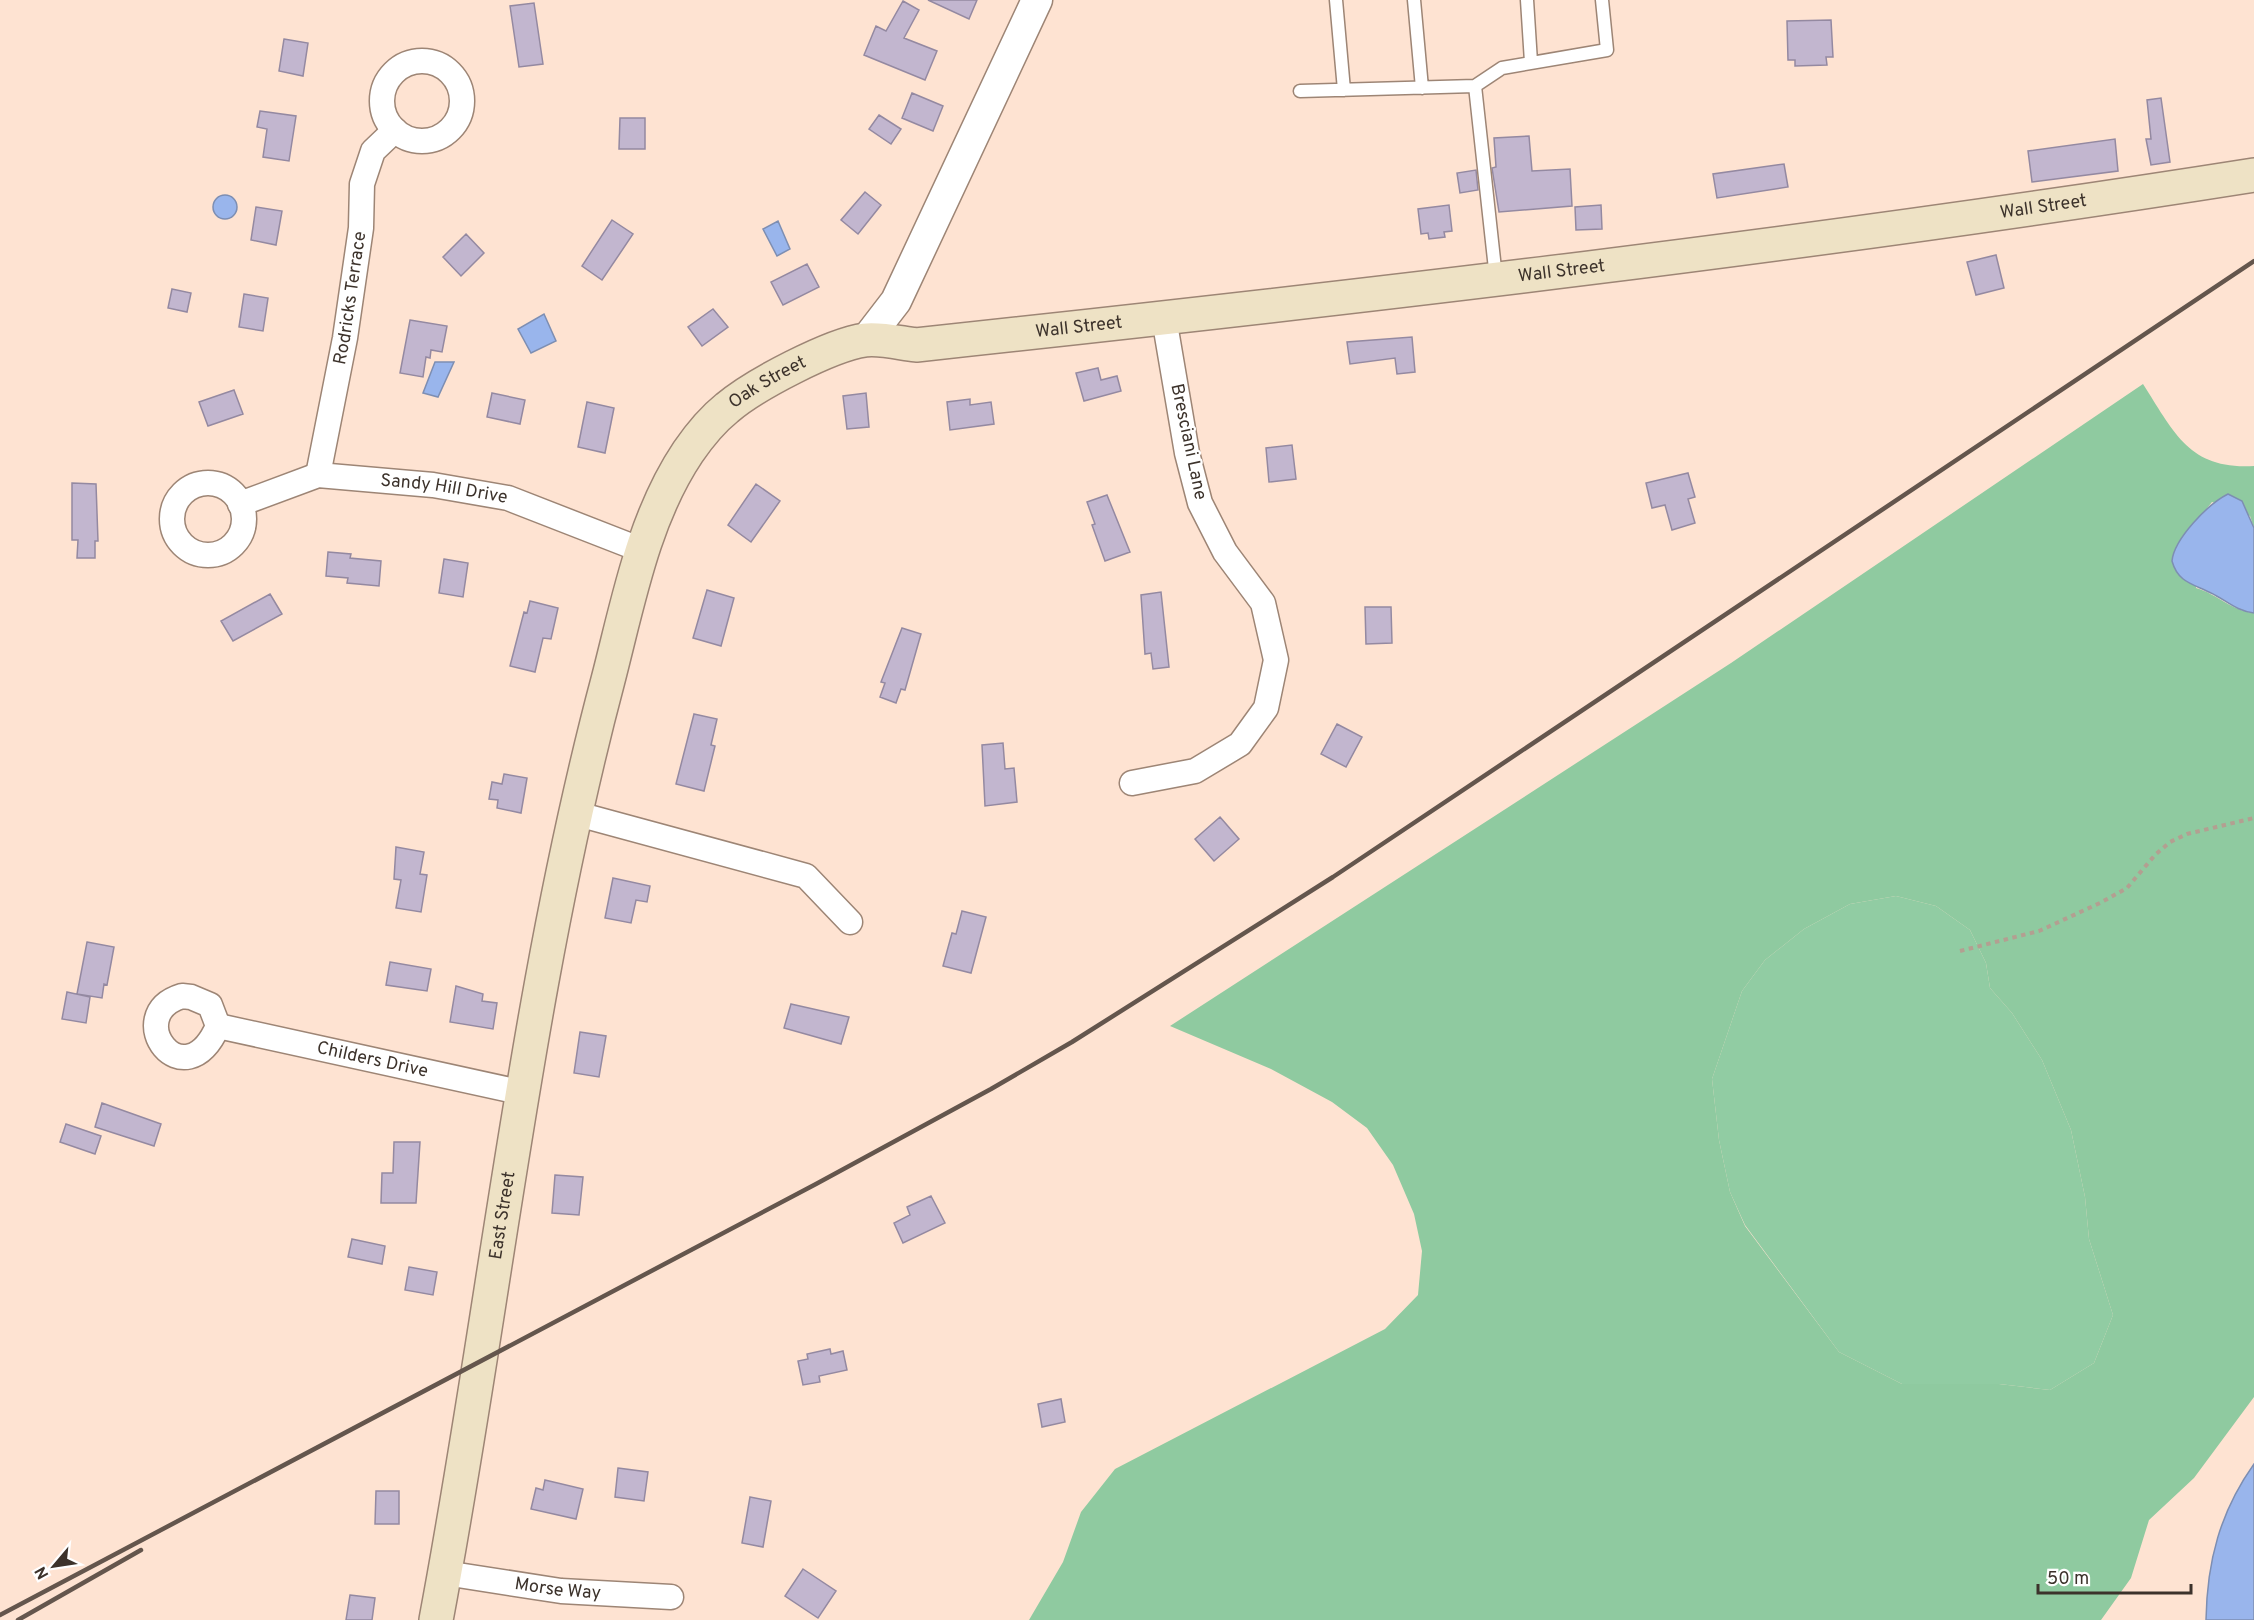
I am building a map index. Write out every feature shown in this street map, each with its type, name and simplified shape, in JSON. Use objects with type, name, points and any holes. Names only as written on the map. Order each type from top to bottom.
[{"type":"main road","name":"Wall Street","points":[[866,340],[916,345],[1497,279],[1747,249],[2254,175]]},
{"type":"main road","name":"Oak Street","points":[[574,813],[644,551],[663,498],[675,473],[706,428],[725,409],[749,392],[819,357],[866,340]]},
{"type":"main road","name":"East Street","points":[[436,1620],[524,1093],[574,813]]},
{"type":"street","points":[[866,340],[896,301],[1037,0]]},
{"type":"street","name":"Rodricks Terrace","points":[[318,476],[346,329],[361,228],[362,184],[373,151],[395,130]]},
{"type":"street","name":"Bresciani Lane","points":[[1132,783],[1195,771],[1240,744],[1266,708],[1276,660],[1263,603],[1225,552],[1200,503],[1187,453],[1164,318]]},
{"type":"street","name":"Sandy Hill Drive","points":[[240,504],[318,476],[350,476],[484,492],[518,502],[644,551]]},
{"type":"street","points":[[574,813],[806,876],[850,922]]},
{"type":"street","name":"Childers Drive","points":[[219,1026],[524,1093]]},
{"type":"street","name":"Morse Way","points":[[445,1573],[561,1591],[671,1597]]},
{"type":"lane","points":[[1336,0],[1344,90]]},
{"type":"lane","points":[[1414,0],[1422,88]]},
{"type":"lane","points":[[1527,0],[1531,62]]},
{"type":"lane","points":[[1300,91],[1475,86],[1503,68],[1607,50],[1602,0]]},
{"type":"lane","points":[[1475,86],[1497,279]]},
{"type":"path","points":[[1960,951],[2038,931],[2100,903],[2127,888],[2155,855],[2170,842],[2187,834],[2254,818]]},
{"type":"green space","points":[[2143,384],[2175,432],[2198,454],[2214,462],[2232,466],[2254,466],[2254,528],[2250,516],[2212,502],[2193,526],[2196,588],[2232,606],[2254,613],[2254,1397],[2194,1478],[2149,1520],[2131,1578],[2101,1620],[1029,1620],[1063,1562],[1081,1512],[1115,1469],[1385,1329],[1418,1295],[1422,1251],[1414,1214],[1393,1165],[1367,1128],[1332,1102],[1271,1069],[1170,1026],[1731,663]],"holes":[[[1896,896],[1936,906],[1970,930],[1986,963],[1990,988],[2012,1013],[2042,1060],[2071,1130],[2085,1197],[2089,1239],[2113,1315],[2094,1363],[2050,1390],[1999,1384],[1902,1384],[1839,1352],[1745,1226],[1730,1192],[1719,1140],[1712,1079],[1742,991],[1765,960],[1804,929],[1850,904]]]},
{"type":"green space","points":[[1896,896],[1936,906],[1970,930],[1986,963],[1990,988],[2012,1013],[2042,1060],[2071,1130],[2085,1197],[2089,1239],[2113,1315],[2094,1363],[2050,1390],[1999,1384],[1902,1384],[1839,1352],[1745,1225],[1730,1192],[1719,1140],[1712,1079],[1742,991],[1765,960],[1804,929],[1850,904]]},
{"type":"water","points":[[225,195],[233,199],[237,207],[233,215],[225,219],[217,215],[213,207],[217,199]]},
{"type":"water","points":[[778,221],[790,249],[777,256],[763,229]]},
{"type":"water","points":[[544,314],[556,341],[531,353],[518,329]]},
{"type":"water","points":[[435,362],[454,362],[438,397],[423,393]]},
{"type":"water","points":[[2228,494],[2242,501],[2254,528],[2254,613],[2236,608],[2187,582],[2178,574],[2172,561],[2174,552],[2193,523]]},
{"type":"water","points":[[2254,1464],[2254,1620],[2206,1620],[2209,1577],[2218,1538],[2232,1500]]},
{"type":"building","points":[[928,0],[977,0],[969,19]]},
{"type":"building","points":[[903,1],[919,10],[904,38],[937,51],[925,80],[864,55],[876,26],[886,31]]},
{"type":"building","points":[[534,3],[543,64],[519,67],[510,6]]},
{"type":"building","points":[[1831,20],[1833,57],[1826,57],[1827,65],[1795,66],[1795,60],[1788,60],[1787,21]]},
{"type":"building","points":[[284,39],[308,43],[303,76],[279,71]]},
{"type":"building","points":[[912,93],[943,106],[933,131],[902,118]]},
{"type":"building","points":[[2161,98],[2170,162],[2151,165],[2146,139],[2151,139],[2147,100]]},
{"type":"building","points":[[260,111],[296,116],[289,161],[263,157],[267,129],[257,127]]},
{"type":"building","points":[[879,115],[901,129],[891,144],[869,129]]},
{"type":"building","points":[[620,118],[645,118],[645,149],[619,149]]},
{"type":"building","points":[[1529,136],[1532,171],[1570,169],[1572,206],[1499,212],[1492,168],[1496,167],[1494,138]]},
{"type":"building","points":[[2115,139],[2118,171],[2032,182],[2028,151]]},
{"type":"building","points":[[1784,164],[1788,187],[1717,198],[1713,174]]},
{"type":"building","points":[[1476,170],[1478,190],[1460,193],[1457,173]]},
{"type":"building","points":[[865,192],[881,205],[858,234],[841,220]]},
{"type":"building","points":[[1449,205],[1452,231],[1444,232],[1445,237],[1429,239],[1428,233],[1421,234],[1418,209]]},
{"type":"building","points":[[1601,205],[1602,229],[1576,230],[1575,207]]},
{"type":"building","points":[[256,207],[282,211],[276,245],[251,240]]},
{"type":"building","points":[[612,220],[633,234],[602,280],[582,266]]},
{"type":"building","points":[[466,234],[484,253],[461,276],[443,257]]},
{"type":"building","points":[[1996,255],[2004,288],[1976,295],[1967,262]]},
{"type":"building","points":[[807,264],[819,287],[783,305],[771,282]]},
{"type":"building","points":[[172,289],[191,293],[187,312],[168,308]]},
{"type":"building","points":[[244,294],[268,298],[263,331],[239,327]]},
{"type":"building","points":[[713,309],[728,327],[702,346],[688,327]]},
{"type":"building","points":[[410,320],[447,326],[442,352],[431,350],[430,358],[426,357],[423,377],[400,373]]},
{"type":"building","points":[[1412,337],[1415,372],[1397,374],[1395,358],[1350,364],[1347,342]]},
{"type":"building","points":[[1098,368],[1101,380],[1117,376],[1121,391],[1084,401],[1076,373]]},
{"type":"building","points":[[234,390],[243,414],[208,426],[199,402]]},
{"type":"building","points":[[492,393],[525,400],[520,424],[487,417]]},
{"type":"building","points":[[866,393],[869,427],[847,429],[843,396]]},
{"type":"building","points":[[970,399],[970,405],[991,402],[994,424],[950,430],[947,402]]},
{"type":"building","points":[[587,402],[614,408],[605,453],[578,447]]},
{"type":"building","points":[[1292,445],[1296,479],[1269,482],[1266,448]]},
{"type":"building","points":[[1688,473],[1695,497],[1688,499],[1695,523],[1672,530],[1665,505],[1652,508],[1646,483]]},
{"type":"building","points":[[72,483],[96,484],[98,541],[95,541],[95,558],[77,558],[78,540],[72,540]]},
{"type":"building","points":[[756,484],[780,501],[751,542],[728,525]]},
{"type":"building","points":[[1107,495],[1130,552],[1105,561],[1092,525],[1095,524],[1087,502]]},
{"type":"building","points":[[328,552],[351,554],[350,558],[381,561],[379,586],[347,583],[348,578],[326,576]]},
{"type":"building","points":[[444,559],[468,563],[463,597],[439,593]]},
{"type":"building","points":[[707,590],[734,598],[721,646],[693,638]]},
{"type":"building","points":[[1161,592],[1169,667],[1153,669],[1151,653],[1145,654],[1141,595]]},
{"type":"building","points":[[270,594],[282,614],[233,641],[221,621]]},
{"type":"building","points":[[530,601],[558,608],[551,639],[543,638],[535,672],[510,666],[524,612],[527,613]]},
{"type":"building","points":[[1365,607],[1391,607],[1392,643],[1366,644]]},
{"type":"building","points":[[902,628],[921,634],[905,690],[901,689],[896,703],[880,697],[885,683],[881,682]]},
{"type":"building","points":[[694,714],[717,719],[711,745],[715,746],[704,791],[676,784]]},
{"type":"building","points":[[1337,724],[1362,737],[1346,767],[1321,754]]},
{"type":"building","points":[[1003,743],[1005,769],[1014,768],[1017,802],[985,806],[982,745]]},
{"type":"building","points":[[504,774],[527,778],[521,813],[497,808],[498,800],[489,799],[492,782],[502,784]]},
{"type":"building","points":[[1220,817],[1239,839],[1214,861],[1195,839]]},
{"type":"building","points":[[396,847],[424,852],[420,874],[427,875],[421,912],[396,908],[401,880],[394,879]]},
{"type":"building","points":[[613,878],[650,886],[647,902],[636,900],[631,923],[605,918]]},
{"type":"building","points":[[962,911],[986,917],[971,973],[943,966],[952,933],[956,934]]},
{"type":"building","points":[[87,942],[114,947],[107,985],[104,984],[102,998],[77,994]]},
{"type":"building","points":[[390,962],[431,969],[427,991],[386,985]]},
{"type":"building","points":[[456,986],[483,994],[482,1001],[497,1003],[493,1029],[450,1022]]},
{"type":"building","points":[[67,992],[90,997],[86,1023],[62,1019]]},
{"type":"building","points":[[791,1004],[849,1017],[841,1044],[784,1028]]},
{"type":"building","points":[[580,1032],[606,1036],[599,1077],[574,1073]]},
{"type":"building","points":[[102,1103],[161,1124],[154,1146],[95,1127]]},
{"type":"building","points":[[66,1124],[101,1136],[95,1154],[60,1142]]},
{"type":"building","points":[[394,1142],[420,1142],[416,1203],[381,1203],[382,1173],[393,1173]]},
{"type":"building","points":[[555,1175],[583,1177],[579,1215],[552,1213]]},
{"type":"building","points":[[931,1196],[945,1223],[903,1243],[894,1223],[910,1215],[907,1207]]},
{"type":"building","points":[[352,1239],[385,1246],[382,1264],[348,1257]]},
{"type":"building","points":[[409,1267],[437,1272],[433,1295],[405,1290]]},
{"type":"building","points":[[830,1349],[831,1354],[843,1351],[847,1370],[819,1376],[820,1382],[803,1385],[798,1361],[808,1359],[807,1354]]},
{"type":"building","points":[[1061,1399],[1065,1422],[1042,1427],[1038,1404]]},
{"type":"building","points":[[618,1468],[648,1472],[644,1501],[615,1497]]},
{"type":"building","points":[[545,1480],[583,1489],[576,1519],[531,1509],[536,1488],[543,1490]]},
{"type":"building","points":[[376,1491],[399,1491],[399,1524],[375,1524]]},
{"type":"building","points":[[750,1497],[771,1501],[763,1547],[742,1543]]},
{"type":"building","points":[[803,1569],[836,1591],[818,1618],[785,1596]]},
{"type":"building","points":[[350,1595],[375,1598],[372,1620],[346,1620]]},
{"type":"railway","points":[[0,1615],[816,1184],[991,1089],[1072,1042],[1333,877],[2254,261]]},
{"type":"railway","points":[[18,1620],[141,1550]]}]
